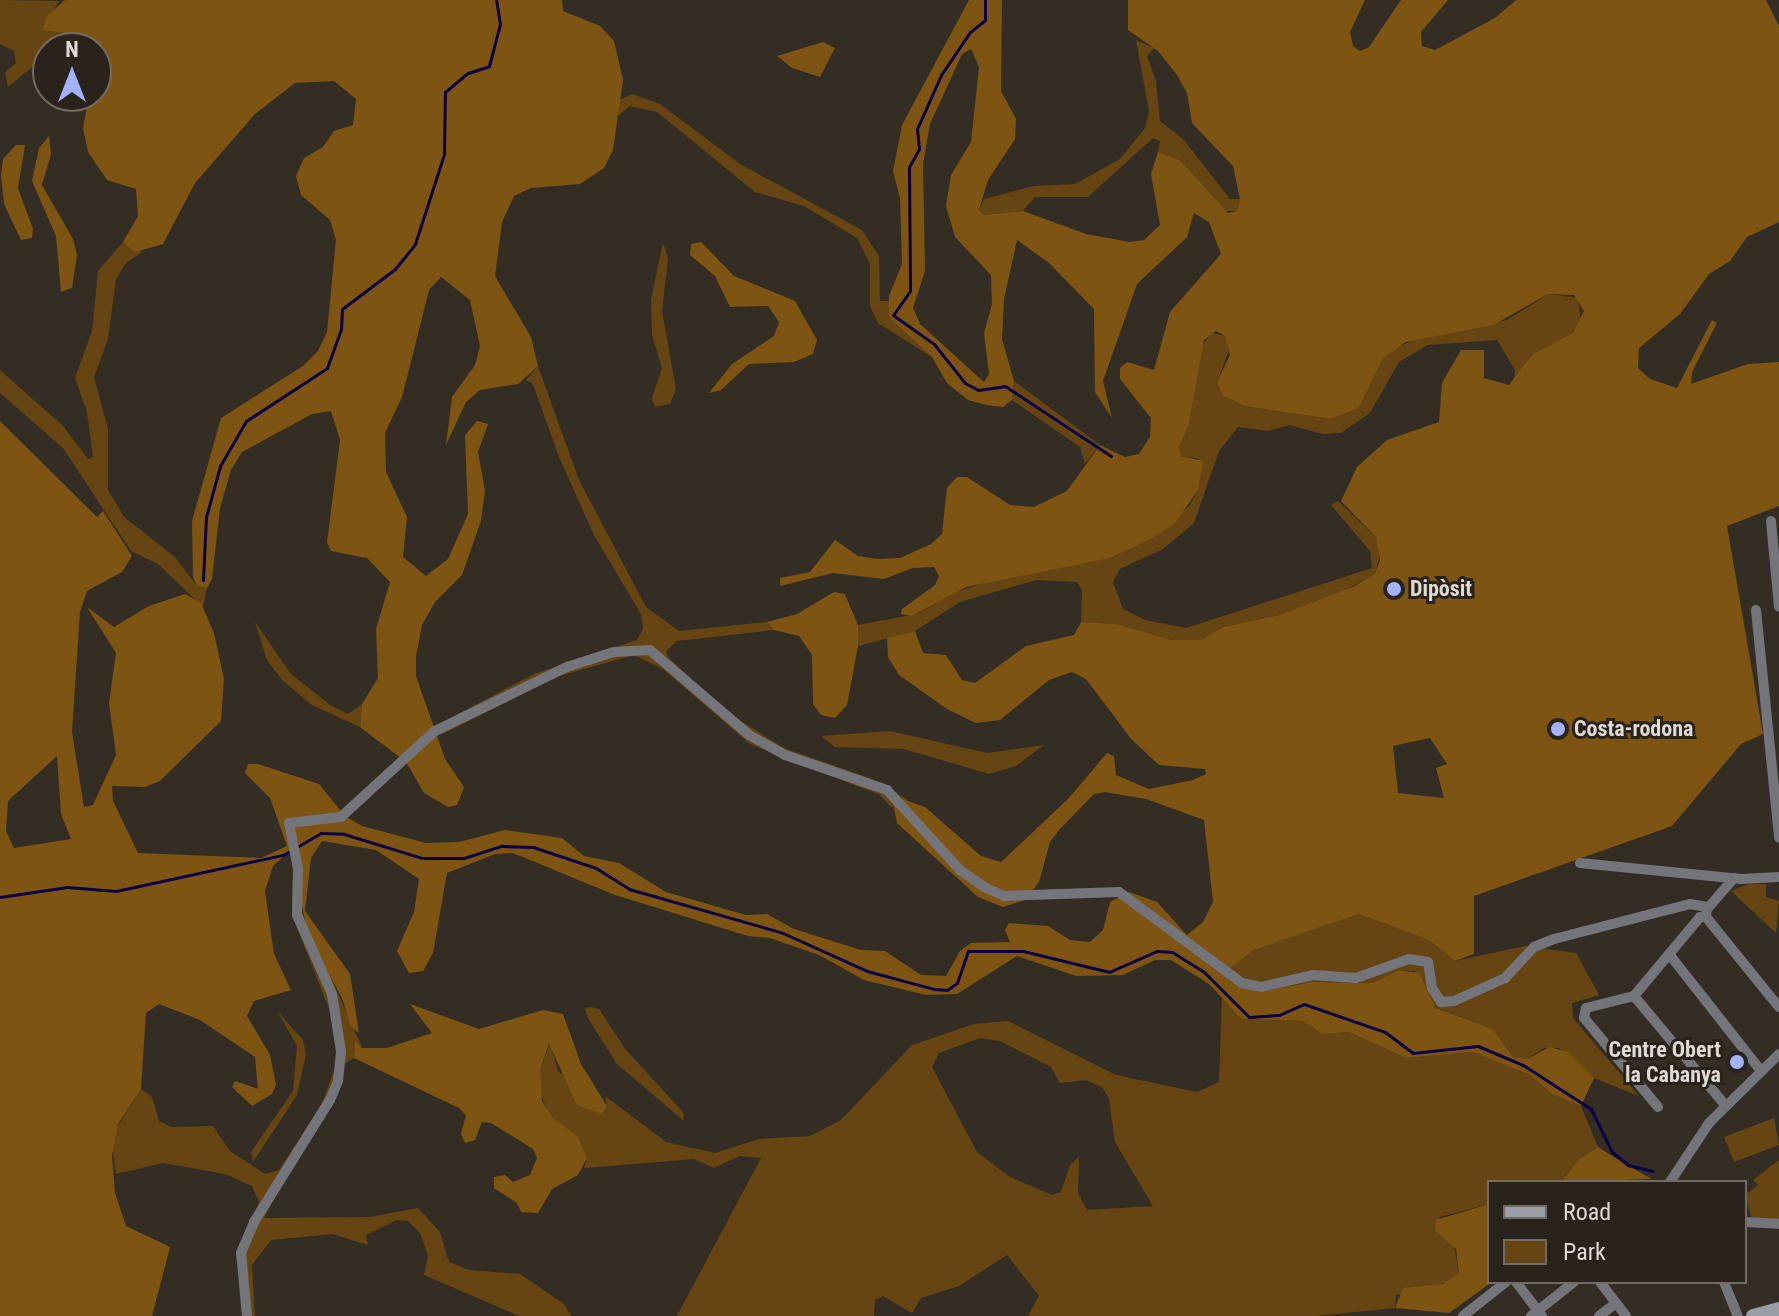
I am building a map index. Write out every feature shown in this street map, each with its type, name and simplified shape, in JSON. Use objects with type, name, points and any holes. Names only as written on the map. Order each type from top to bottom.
[{"type":"street","points":[[1771,521],[1779,607]]},
{"type":"street","points":[[1756,610],[1779,838]]},
{"type":"street","points":[[247,1316],[241,1253],[254,1222],[338,1081],[338,1013],[297,915],[289,823],[351,811],[435,731],[567,667],[645,647],[749,735],[785,755],[887,790],[953,863],[984,887],[1004,896],[1119,892],[1242,983],[1261,987],[1313,975],[1356,978],[1409,959],[1428,962],[1432,988],[1441,1002],[1454,1001],[1498,982],[1534,947],[1690,904],[1703,913],[1779,1006]]},
{"type":"street","points":[[1580,863],[1734,878],[1779,877]]},
{"type":"street","points":[[1658,1107],[1584,1018],[1586,1008],[1634,996],[1734,878]]},
{"type":"street","points":[[1669,954],[1761,1071]]},
{"type":"street","points":[[1634,996],[1726,1106]]},
{"type":"street","points":[[1672,1176],[1726,1106],[1779,1054]]},
{"type":"street","points":[[1747,1222],[1779,1224]]},
{"type":"street","points":[[1463,1316],[1503,1284]]},
{"type":"street","points":[[1517,1284],[1537,1314],[1572,1284]]},
{"type":"street","points":[[1602,1284],[1626,1316]]},
{"type":"street","points":[[1725,1284],[1738,1316]]},
{"type":"street","points":[[1599,1316],[1616,1303]]},
{"type":"street","points":[[1753,1316],[1779,1309]]},
{"type":"green space","points":[[0,0],[59,1],[43,29],[59,32],[32,32],[32,67],[8,87],[5,72],[16,63],[14,51],[0,44]]},
{"type":"green space","points":[[1136,40],[1154,48],[1147,56],[1156,81],[1160,121],[1183,139],[1230,199],[1240,199],[1237,211],[1225,211],[1180,160],[1158,152],[1160,141],[1153,138],[1088,197],[1035,197],[1023,211],[983,215],[979,210],[984,199],[1034,186],[1075,184],[1120,159],[1145,128],[1149,111]]},
{"type":"green space","points":[[632,94],[660,104],[740,164],[862,230],[879,256],[880,301],[889,301],[890,317],[932,357],[878,323],[870,306],[870,264],[857,238],[804,206],[755,192],[657,112],[630,106],[618,116],[618,101]]},
{"type":"green space","points":[[123,242],[142,252],[126,263],[116,279],[108,339],[94,377],[108,429],[108,490],[124,517],[175,557],[197,586],[207,588],[203,607],[158,564],[131,551],[63,448],[0,393],[0,370],[63,426],[88,459],[93,457],[87,412],[75,378],[92,331],[98,271]]},
{"type":"green space","points":[[663,243],[668,258],[662,311],[676,389],[670,404],[655,407],[652,398],[662,368],[652,335],[651,299]]},
{"type":"green space","points":[[1548,294],[1578,298],[1581,321],[1570,336],[1540,351],[1514,383],[1515,370],[1497,340],[1428,345],[1399,362],[1370,413],[1341,433],[1323,434],[1289,425],[1268,431],[1238,427],[1219,451],[1194,523],[1163,549],[1120,569],[1113,582],[1123,609],[1145,620],[1186,628],[1372,568],[1370,551],[1331,505],[1338,501],[1376,537],[1380,555],[1375,573],[1350,588],[1279,615],[1223,627],[1202,640],[1181,641],[1139,635],[1116,624],[1081,622],[1082,590],[1077,582],[1036,580],[960,602],[915,631],[858,646],[858,625],[917,614],[956,592],[1012,574],[1110,558],[1153,538],[1189,506],[1198,490],[1199,459],[1181,456],[1179,446],[1189,424],[1203,344],[1212,333],[1225,336],[1229,350],[1217,382],[1222,395],[1244,406],[1331,419],[1359,408],[1383,358],[1394,349],[1424,335],[1507,320]]},
{"type":"green space","points":[[538,366],[579,480],[646,607],[679,631],[767,622],[774,630],[677,641],[666,651],[668,657],[725,711],[784,748],[872,779],[908,800],[891,807],[880,795],[750,744],[663,669],[634,655],[559,676],[441,735],[437,725],[534,674],[637,640],[643,629],[641,614],[594,535],[559,457],[533,384],[526,380]]},
{"type":"green space","points":[[1014,381],[1100,445],[1085,464],[1080,447],[1012,400]]},
{"type":"green space","points":[[255,622],[291,674],[330,705],[348,714],[362,704],[360,727],[312,705],[282,680],[267,660]]},
{"type":"green space","points":[[890,731],[987,753],[1044,745],[1016,766],[989,774],[904,749],[835,747],[821,736]]},
{"type":"green space","points":[[293,869],[299,905],[362,1048],[355,1042],[354,1058],[343,1065],[264,1218],[370,1217],[418,1208],[440,1232],[449,1262],[469,1270],[520,1274],[564,1304],[571,1316],[519,1316],[424,1275],[428,1256],[420,1233],[408,1221],[397,1220],[366,1235],[368,1245],[332,1234],[271,1240],[252,1265],[255,1316],[243,1316],[242,1243],[259,1202],[252,1186],[225,1174],[163,1163],[116,1174],[112,1145],[117,1127],[141,1089],[152,1097],[159,1121],[171,1127],[213,1126],[230,1151],[265,1174],[279,1170],[322,1104],[337,1062],[334,1021],[292,915]]},
{"type":"green space","points":[[1749,884],[1766,884],[1766,897],[1779,901],[1776,933],[1731,891]]},
{"type":"green space","points":[[1359,914],[1429,940],[1455,961],[1525,946],[1576,953],[1599,995],[1572,1003],[1573,1018],[1639,1096],[1594,1078],[1559,1048],[1544,1048],[1528,1059],[1513,1057],[1493,1029],[1437,1008],[1414,971],[1399,970],[1372,983],[1312,982],[1258,992],[1230,968],[1254,950]]},
{"type":"green space","points":[[1222,995],[1242,1019],[1303,1021],[1322,1034],[1349,1032],[1406,1058],[1473,1052],[1530,1075],[1552,1094],[1581,1106],[1598,1147],[1578,1160],[1563,1180],[1487,1180],[1487,1205],[1440,1217],[1435,1229],[1454,1245],[1459,1273],[1453,1281],[1396,1295],[1395,1308],[1316,1316],[1028,1316],[1039,1296],[1007,1255],[959,1286],[921,1298],[912,1313],[883,1296],[875,1300],[874,1316],[677,1316],[761,1158],[740,1156],[714,1168],[694,1159],[584,1168],[587,1158],[547,1110],[540,1091],[540,1070],[550,1044],[558,1071],[607,1106],[605,1096],[666,1142],[715,1153],[759,1139],[810,1136],[841,1120],[912,1045],[974,1024],[1008,1021],[1116,1075],[1197,1092],[1219,1082]],"holes":[[[980,1038],[1000,1041],[1051,1067],[1060,1083],[1086,1080],[1102,1087],[1109,1099],[1115,1142],[1153,1206],[1087,1210],[1078,1193],[1079,1157],[1070,1165],[1061,1192],[1052,1195],[1010,1177],[977,1152],[932,1067],[939,1053]]]},
{"type":"green space","points":[[585,1009],[599,1009],[626,1050],[683,1112],[684,1121],[617,1064],[588,1018]]},
{"type":"green space","points":[[278,1012],[303,1040],[306,1054],[297,1095],[253,1162],[251,1152],[293,1091],[297,1046]]},
{"type":"green space","points":[[1774,1118],[1779,1145],[1734,1162],[1724,1137]]},
{"type":"green space","points":[[1779,1160],[1779,1220],[1752,1219],[1747,1193],[1758,1185],[1753,1180]]},
{"type":"shaded area","points":[[65,0],[562,0],[563,11],[600,26],[614,41],[623,80],[613,150],[604,168],[580,184],[531,188],[514,196],[502,222],[495,276],[531,337],[538,366],[518,384],[480,390],[466,402],[446,445],[452,397],[475,365],[480,346],[470,300],[441,277],[429,290],[402,397],[385,433],[386,472],[407,517],[403,557],[426,576],[448,559],[468,514],[465,435],[477,421],[488,424],[478,452],[485,491],[481,521],[462,575],[435,602],[422,625],[416,656],[416,676],[445,759],[464,787],[457,805],[448,807],[424,793],[406,762],[360,727],[362,704],[378,678],[376,629],[390,582],[367,558],[331,551],[327,542],[340,440],[331,411],[312,414],[242,452],[231,470],[220,508],[212,579],[207,588],[197,586],[193,578],[192,521],[221,418],[303,366],[318,351],[327,332],[336,240],[330,220],[301,195],[296,176],[304,158],[323,147],[334,131],[353,125],[356,99],[334,81],[295,83],[255,114],[195,183],[163,244],[135,252],[123,242],[138,216],[136,189],[107,180],[88,152],[83,128],[86,112],[112,112],[112,32],[43,30],[47,16]]},
{"type":"shaded area","points":[[969,0],[1002,0],[1001,91],[1016,119],[1015,139],[988,180],[979,210],[983,215],[1023,211],[1086,234],[1130,242],[1144,240],[1160,225],[1151,174],[1158,152],[1180,160],[1228,213],[1237,211],[1240,199],[1233,166],[1192,123],[1187,93],[1177,75],[1158,51],[1128,30],[1128,0],[1365,0],[1350,32],[1353,46],[1360,51],[1369,47],[1401,0],[1448,0],[1421,32],[1422,46],[1435,50],[1495,18],[1516,0],[1766,0],[1779,26],[1779,222],[1747,237],[1730,261],[1709,274],[1680,314],[1639,348],[1638,368],[1650,379],[1677,388],[1712,320],[1717,323],[1692,372],[1691,384],[1748,364],[1779,362],[1779,506],[1727,526],[1763,734],[1741,744],[1672,826],[1474,896],[1474,954],[1455,961],[1429,940],[1359,914],[1254,950],[1230,968],[1258,992],[1312,982],[1372,983],[1399,970],[1419,973],[1436,1008],[1493,1029],[1513,1057],[1528,1059],[1549,1047],[1568,1052],[1594,1078],[1581,1106],[1552,1094],[1530,1075],[1473,1052],[1406,1058],[1349,1032],[1322,1034],[1303,1021],[1242,1019],[1209,984],[1171,960],[1155,960],[1123,975],[1076,976],[1017,956],[957,994],[926,995],[864,980],[819,955],[770,938],[748,936],[615,895],[513,853],[495,854],[447,873],[433,953],[423,971],[409,973],[397,951],[414,912],[419,879],[376,850],[322,841],[311,858],[305,911],[350,974],[359,1033],[351,1027],[342,998],[309,938],[290,851],[273,866],[265,891],[274,954],[291,990],[254,1001],[247,1016],[270,1055],[276,1085],[272,1094],[252,1106],[232,1087],[235,1081],[258,1089],[255,1057],[200,1020],[159,1004],[146,1013],[141,1089],[118,1124],[112,1155],[115,1193],[126,1226],[170,1247],[152,1316],[0,1316],[0,421],[97,517],[103,511],[132,556],[122,572],[87,591],[80,612],[72,732],[84,807],[93,805],[116,755],[109,703],[116,653],[87,607],[114,627],[149,606],[185,594],[201,603],[214,633],[224,679],[221,721],[160,781],[145,787],[112,786],[113,801],[138,853],[261,858],[287,846],[270,798],[245,773],[248,764],[258,764],[319,784],[345,816],[362,826],[426,843],[459,842],[505,830],[562,838],[584,856],[619,863],[666,892],[746,915],[767,914],[794,929],[861,950],[885,951],[921,975],[946,976],[960,951],[971,943],[1010,942],[1005,930],[1009,923],[1048,926],[1070,940],[1090,942],[1103,930],[1110,902],[1129,892],[1157,902],[1187,935],[1203,922],[1213,902],[1204,820],[1146,799],[1105,792],[1094,794],[1050,842],[1039,882],[1025,900],[1003,907],[978,897],[897,823],[893,803],[902,799],[925,807],[981,856],[1001,862],[1069,798],[1107,753],[1114,756],[1116,775],[1149,789],[1193,780],[1206,774],[1205,769],[1159,765],[1132,740],[1086,679],[1072,672],[1049,680],[1000,720],[976,723],[947,709],[899,675],[888,657],[887,638],[915,631],[923,653],[946,655],[962,680],[975,683],[1026,646],[1074,635],[1081,622],[1116,624],[1171,640],[1202,640],[1223,627],[1279,615],[1355,586],[1375,573],[1380,560],[1376,537],[1341,501],[1357,467],[1387,440],[1439,422],[1442,383],[1461,350],[1484,350],[1484,378],[1509,385],[1532,355],[1573,333],[1584,311],[1574,295],[1548,294],[1493,325],[1406,342],[1383,358],[1359,408],[1331,419],[1244,406],[1222,395],[1217,382],[1230,355],[1225,336],[1216,331],[1204,340],[1189,424],[1179,447],[1181,456],[1203,461],[1198,490],[1176,522],[1153,538],[1110,558],[966,587],[912,616],[901,614],[902,609],[935,585],[939,576],[934,567],[913,568],[884,579],[833,573],[780,586],[780,578],[810,572],[835,540],[858,556],[878,559],[900,558],[931,544],[942,534],[947,488],[957,477],[967,477],[1010,505],[1034,507],[1067,491],[1100,445],[1125,457],[1139,454],[1150,437],[1151,418],[1120,379],[1120,368],[1127,362],[1154,370],[1170,312],[1221,254],[1209,222],[1194,213],[1187,237],[1137,284],[1103,381],[1112,418],[1095,392],[1094,309],[1049,263],[1017,240],[1004,299],[1002,339],[1014,381],[1012,400],[1003,407],[968,400],[947,383],[932,357],[889,317],[889,296],[902,264],[900,198],[893,171],[902,125]],"holes":[[[971,49],[979,67],[971,142],[951,175],[946,206],[955,237],[991,275],[992,304],[984,333],[989,374],[984,382],[920,324],[913,308],[925,271],[923,164],[930,124],[962,54]],[[1430,738],[1447,764],[1436,768],[1444,798],[1398,793],[1393,746]],[[57,756],[61,814],[71,839],[14,848],[6,831],[8,801]]]},
{"type":"shaded area","points":[[823,42],[835,48],[820,77],[792,68],[777,56]]},
{"type":"shaded area","points":[[49,136],[51,154],[42,185],[73,239],[77,255],[72,288],[61,292],[56,236],[32,181],[39,148]]},
{"type":"shaded area","points":[[16,145],[25,145],[18,188],[33,229],[32,238],[21,240],[4,204],[1,175],[3,159]]},
{"type":"shaded area","points":[[701,242],[734,276],[795,301],[817,340],[813,354],[794,362],[749,364],[721,390],[709,393],[732,364],[774,336],[779,322],[768,306],[730,307],[715,276],[690,255],[691,244]]},
{"type":"shaded area","points":[[834,592],[845,594],[858,625],[858,646],[847,705],[835,718],[821,715],[813,704],[812,655],[799,636],[774,630],[767,622],[797,614]]},
{"type":"shaded area","points":[[410,1004],[479,1029],[543,1010],[563,1014],[581,1064],[607,1106],[602,1114],[577,1105],[549,1044],[540,1070],[542,1101],[553,1118],[578,1137],[587,1158],[578,1175],[552,1189],[538,1213],[521,1212],[517,1203],[494,1188],[494,1177],[505,1175],[513,1182],[530,1175],[537,1158],[533,1149],[491,1123],[482,1122],[475,1140],[465,1143],[461,1134],[466,1115],[459,1108],[354,1058],[355,1041],[362,1048],[387,1048],[432,1033]]},
{"type":"shaded area","points":[[1598,1147],[1652,1179],[1563,1180],[1578,1160]]},
{"type":"shaded area","points":[[1487,1205],[1489,1284],[1449,1313],[1395,1308],[1403,1288],[1443,1284],[1459,1273],[1456,1249],[1435,1230],[1436,1220]]},
{"type":"waterway","points":[[203,580],[206,517],[220,466],[246,421],[327,368],[341,329],[342,309],[395,269],[415,244],[444,154],[445,92],[468,73],[489,66],[500,24],[496,0]]},
{"type":"waterway","points":[[985,0],[985,20],[970,32],[941,75],[917,129],[919,149],[909,167],[910,291],[893,315],[934,344],[965,383],[978,390],[1005,386],[1111,456]]},
{"type":"waterway","points":[[0,897],[67,887],[116,891],[283,855],[321,833],[344,834],[422,858],[464,858],[502,846],[533,847],[596,868],[629,889],[783,933],[867,971],[934,989],[947,990],[957,983],[968,951],[1023,951],[1109,972],[1157,951],[1172,952],[1203,971],[1249,1017],[1279,1015],[1304,1004],[1385,1032],[1413,1053],[1478,1046],[1523,1065],[1591,1109],[1612,1152],[1628,1165],[1652,1171]]},
{"type":"place","name":"Dipòsit","points":[[1394,589]]},
{"type":"place","name":"Costa-rodona","points":[[1558,729]]},
{"type":"place","name":"Centre Obert la Cabanya","points":[[1737,1062]]}]
